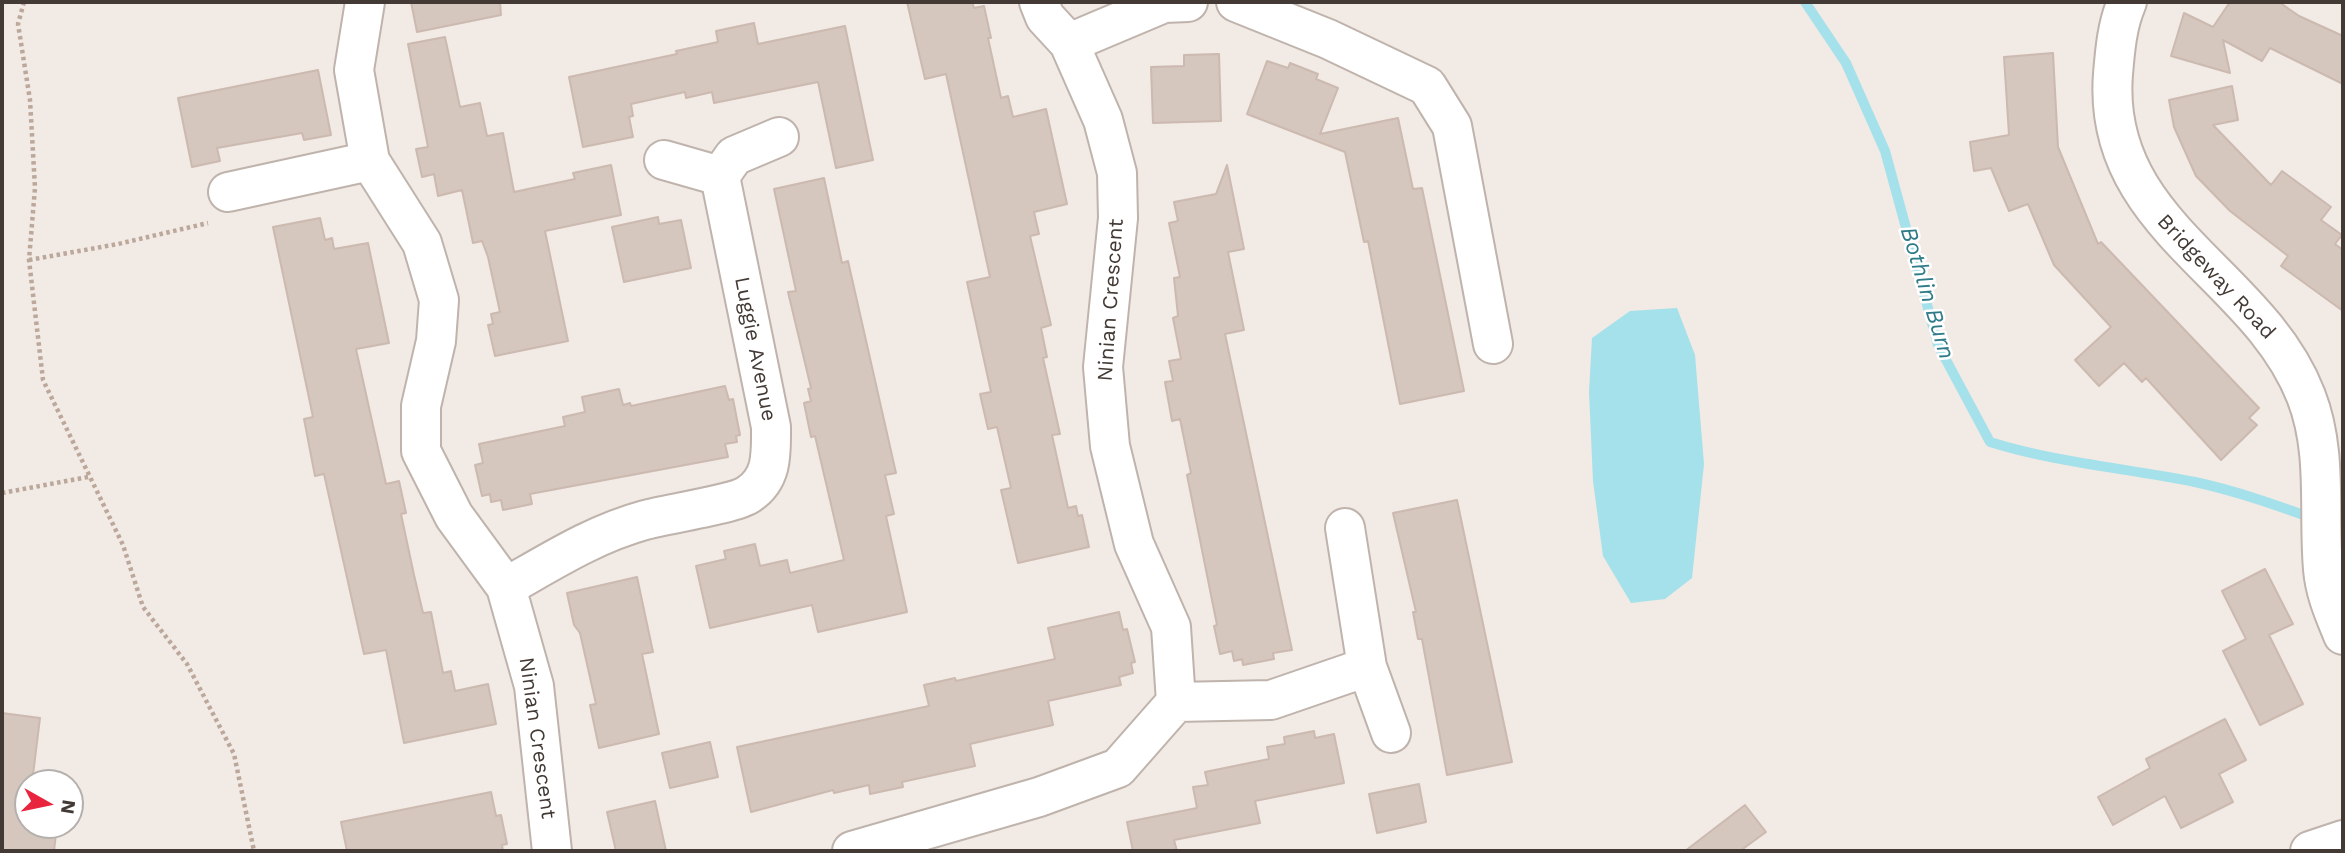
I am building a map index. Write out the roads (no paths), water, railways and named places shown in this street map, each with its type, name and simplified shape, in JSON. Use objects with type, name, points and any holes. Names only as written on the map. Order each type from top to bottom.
[{"type":"street","name":"Ninian Crescent","points":[[365,2],[354,70],[370,161],[422,243],[439,300],[436,341],[421,406],[421,451],[454,516],[506,587],[534,687],[552,851]]},
{"type":"street","name":"Ninian Crescent","points":[[1040,2],[1045,17],[1069,43],[1103,120],[1118,173],[1118,218],[1102,367],[1110,446],[1133,544],[1171,627],[1176,702]]},
{"type":"street","points":[[1069,43],[1164,3],[1188,2]]},
{"type":"street","points":[[1236,2],[1328,39],[1427,86],[1452,126],[1493,344]]},
{"type":"street","name":"Bridgeway Road","points":[[2127,2],[2115,47],[2112,84],[2119,141],[2151,207],[2171,231],[2272,333],[2305,394],[2315,422],[2321,466],[2323,570],[2330,603],[2343,635]]},
{"type":"street","points":[[664,160],[720,176],[734,156],[779,137]]},
{"type":"street","points":[[228,192],[370,161]]},
{"type":"street","name":"Luggie Avenue","points":[[506,587],[592,537],[646,519],[748,496],[765,479],[771,463],[771,427],[720,176]]},
{"type":"street","points":[[1345,528],[1367,667],[1391,733]]},
{"type":"street","points":[[852,851],[1039,797],[1118,768],[1176,702],[1271,700],[1367,667]]},
{"type":"street","points":[[2310,851],[2343,840]]},
{"type":"water","points":[[1677,308],[1695,355],[1704,464],[1692,578],[1665,599],[1631,603],[1603,556],[1593,481],[1589,392],[1592,338],[1630,311]]},
{"type":"waterway","name":"Bothlin Burn","points":[[1805,2],[1846,63],[1885,151],[1938,345],[1990,442],[2041,455],[2214,486],[2343,529]]}]
